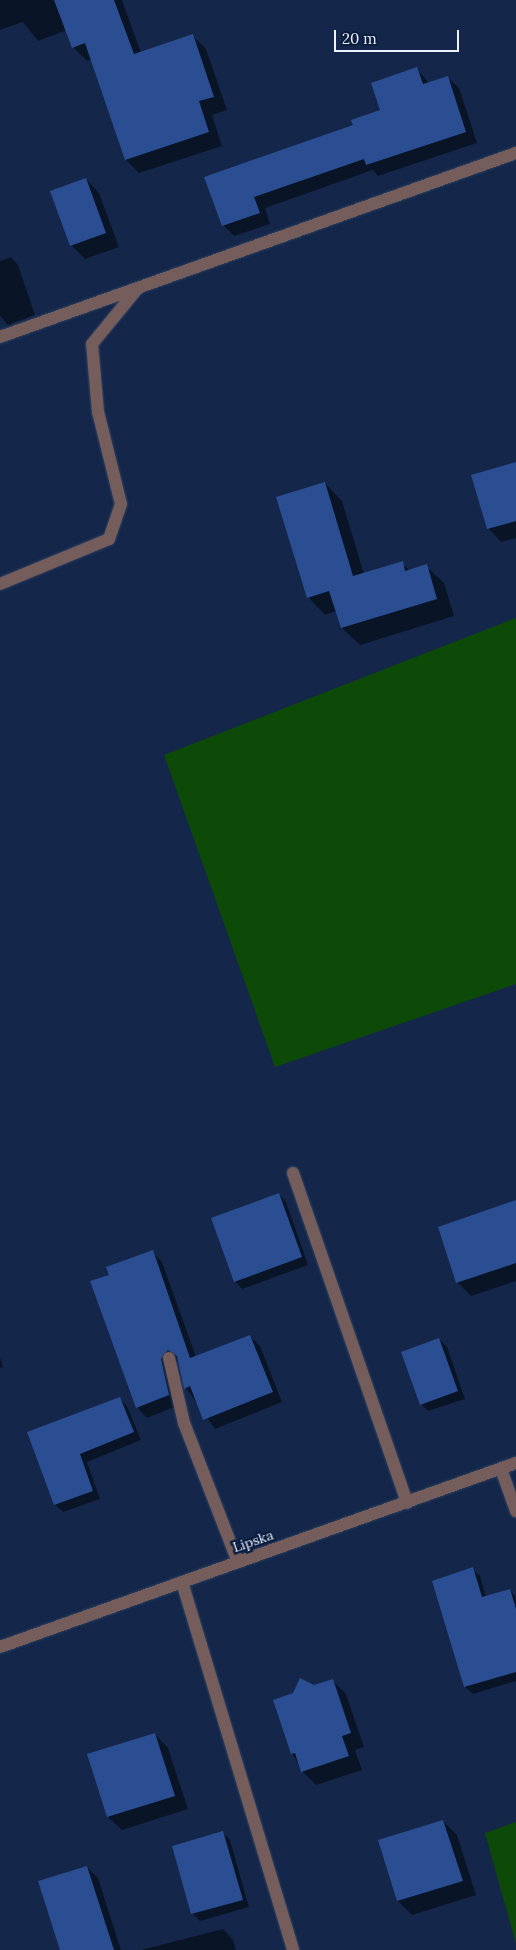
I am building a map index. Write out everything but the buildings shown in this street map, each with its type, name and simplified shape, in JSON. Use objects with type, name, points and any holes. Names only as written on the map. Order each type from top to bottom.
[{"type":"street","points":[[0,337],[516,154]]},
{"type":"street","points":[[0,584],[109,539],[121,504],[98,412],[92,344],[138,288]]},
{"type":"street","points":[[293,1173],[407,1503]]},
{"type":"street","points":[[170,1358],[184,1423],[238,1562]]},
{"type":"street","name":"Lipska","points":[[0,1648],[516,1463]]},
{"type":"street","points":[[501,1469],[516,1511]]},
{"type":"street","points":[[182,1582],[293,1950]]},
{"type":"green space","points":[[516,618],[516,984],[275,1067],[164,755]]},
{"type":"green space","points":[[516,1822],[516,1944],[485,1833]]}]
